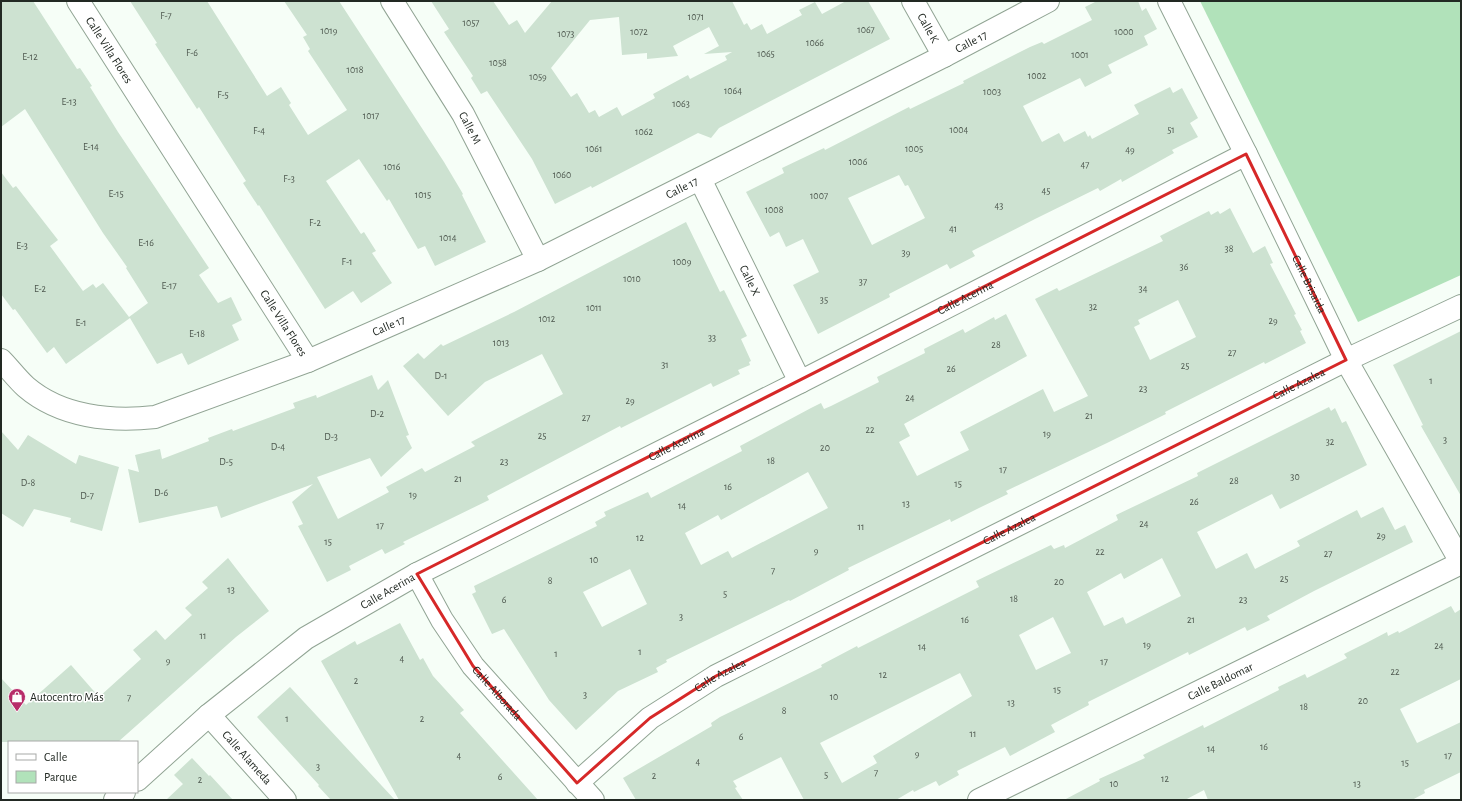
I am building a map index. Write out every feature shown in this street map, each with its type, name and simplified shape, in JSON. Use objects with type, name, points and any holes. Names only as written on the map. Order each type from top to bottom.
[{"type":"street","name":"Calle Villa Flores","points":[[1,360],[27,387],[48,401],[77,413],[93,417],[129,420],[154,417],[308,361],[78,1]]},
{"type":"street","name":"Calle M","points":[[392,1],[463,114],[538,260]]},
{"type":"street","name":"Calle K","points":[[913,1],[944,56]]},
{"type":"street","name":"Calle 17","points":[[308,361],[538,260],[944,56],[1048,1]]},
{"type":"street","name":"Calle Brisaida","points":[[1169,1],[1246,154],[1346,360],[1461,562]]},
{"type":"street","name":"Calle Acerina","points":[[138,779],[208,715],[306,638],[417,574],[800,382],[1246,154]]},
{"type":"street","name":"Calle X","points":[[700,179],[800,382]]},
{"type":"street","name":"Calle Azalea","points":[[577,783],[650,718],[716,676],[1346,360],[1461,306]]},
{"type":"street","name":"Calle Baldomar","points":[[980,800],[1461,562]]},
{"type":"street","name":"Calle Alborada","points":[[417,574],[442,620],[473,666],[592,800]]},
{"type":"street","name":"Calle Alameda","points":[[208,715],[285,800]]},
{"type":"street","points":[[115,800],[123,793]]},
{"type":"highlighted area","points":[[1246,154],[1346,360],[716,676],[650,718],[577,783],[473,666],[417,574]]},
{"type":"green space","points":[[1200,1],[1461,1],[1461,275],[1358,322]]},
{"type":"building","points":[[1,1],[33,1],[77,69],[80,68],[92,86],[90,87],[118,132],[209,268],[199,275],[218,303],[231,297],[242,320],[232,325],[239,340],[188,365],[182,353],[157,364],[130,318],[66,364],[54,347],[47,353],[15,309],[13,310],[1,294],[1,172],[13,188],[16,186],[58,240],[50,246],[83,291],[93,284],[96,288],[103,283],[129,317],[148,303],[126,268],[127,267],[103,233],[25,109],[1,127]]},
{"type":"building","points":[[130,1],[207,1],[267,96],[281,87],[291,103],[289,105],[308,135],[347,110],[308,51],[310,49],[303,37],[307,35],[284,1],[339,1],[444,162],[463,194],[462,195],[486,242],[435,266],[425,246],[418,249],[389,199],[387,201],[359,159],[326,181],[361,234],[364,232],[376,251],[372,253],[392,283],[361,303],[353,291],[325,309],[259,205],[258,206],[243,183],[246,181],[199,107],[197,109],[155,44],[157,43]]},
{"type":"building","points":[[431,1],[493,1],[509,25],[517,20],[525,33],[552,1],[732,1],[744,25],[747,23],[751,30],[762,24],[767,34],[802,15],[799,10],[815,2],[822,14],[846,1],[868,1],[890,39],[719,128],[711,138],[698,133],[592,188],[591,186],[555,204],[532,159],[487,91],[481,94],[471,78],[473,76],[444,32],[449,29]],"holes":[[[619,17],[622,55],[647,53],[647,59],[678,56],[673,46],[709,27],[719,46],[704,54],[732,52],[725,56],[727,60],[690,79],[688,75],[653,94],[655,98],[622,116],[617,107],[599,117],[595,110],[589,113],[577,93],[571,97],[551,68],[590,20]]]},
{"type":"building","points":[[1097,1],[1138,1],[1142,11],[1146,8],[1157,29],[1144,36],[1148,45],[1108,65],[1112,73],[1085,87],[1080,78],[1023,106],[1042,142],[1059,133],[1064,142],[1085,131],[1088,137],[1090,135],[1092,139],[1139,114],[1134,105],[1170,87],[1173,93],[1182,88],[1198,118],[1190,123],[1198,137],[1172,150],[1174,153],[1122,182],[1121,179],[1100,191],[1098,188],[1035,219],[972,251],[975,256],[950,269],[947,264],[889,294],[890,297],[818,334],[793,285],[819,272],[803,239],[786,247],[779,232],[770,237],[746,192],[784,173],[782,168],[824,148],[825,150],[909,107],[910,109],[964,83],[963,81],[1030,47],[1042,42],[1044,44],[1092,20],[1085,7]],"holes":[[[899,175],[905,186],[908,185],[925,218],[872,245],[848,198]]]},
{"type":"building","points":[[1230,208],[1253,253],[1265,246],[1273,263],[1270,264],[1296,314],[1294,315],[1302,330],[1300,331],[1306,343],[1265,364],[1264,362],[1165,412],[1166,414],[1006,491],[1008,494],[951,522],[950,519],[848,568],[849,570],[790,601],[789,600],[666,660],[667,662],[656,668],[658,672],[618,691],[576,730],[549,700],[504,629],[492,634],[472,594],[476,592],[474,586],[597,526],[595,522],[606,516],[604,512],[648,492],[651,498],[742,451],[740,446],[811,408],[821,403],[824,409],[879,382],[877,377],[925,353],[924,349],[963,329],[965,333],[994,317],[995,320],[1006,314],[1027,356],[904,424],[910,436],[899,442],[917,476],[969,450],[960,432],[1043,389],[1054,412],[1088,396],[1035,299],[1057,288],[1059,291],[1163,241],[1160,236],[1209,211],[1211,215],[1218,211],[1220,214]],"holes":[[[1178,300],[1196,337],[1150,360],[1134,327],[1140,324],[1138,320]],[[808,472],[828,508],[732,558],[728,551],[701,565],[685,533],[718,515],[721,520]],[[630,569],[647,604],[602,627],[583,592]]]},
{"type":"building","points":[[686,222],[720,292],[724,290],[747,336],[741,339],[751,361],[749,362],[750,365],[738,370],[740,374],[713,387],[711,383],[621,428],[620,426],[487,496],[489,500],[403,542],[405,544],[385,554],[382,549],[349,566],[351,570],[327,582],[298,526],[303,524],[292,502],[313,484],[221,518],[217,506],[139,523],[128,469],[139,472],[135,455],[160,449],[162,459],[209,441],[208,438],[232,429],[233,431],[295,408],[293,403],[316,395],[317,398],[372,375],[378,390],[388,380],[409,435],[406,436],[412,448],[381,477],[370,458],[317,477],[338,519],[389,492],[386,487],[422,468],[425,472],[475,446],[471,442],[563,394],[542,354],[485,382],[448,416],[403,366],[418,353],[424,359],[441,344],[443,346],[514,312]]},
{"type":"building","points":[[1461,331],[1461,496],[1421,426],[1423,425],[1393,365]]},
{"type":"building","points":[[1329,407],[1331,411],[1335,408],[1342,423],[1346,421],[1367,465],[1280,509],[1272,494],[1197,532],[1216,569],[1247,553],[1255,569],[1300,546],[1297,541],[1357,510],[1361,518],[1383,507],[1395,530],[1405,525],[1413,542],[1267,616],[1270,620],[1247,631],[1245,627],[1189,655],[1188,652],[1088,702],[1089,705],[1051,725],[1055,732],[1010,756],[1005,747],[957,771],[959,775],[939,786],[936,781],[914,792],[913,790],[896,800],[804,800],[781,757],[733,781],[737,787],[735,788],[743,800],[636,800],[623,778],[712,726],[711,723],[720,717],[822,667],[821,665],[857,646],[858,648],[979,587],[976,581],[1051,545],[1054,549],[1064,545],[1065,548],[1118,520],[1116,515],[1198,476],[1197,473]],"holes":[[[1162,558],[1181,596],[1126,624],[1123,617],[1104,626],[1087,592],[1121,573],[1124,579]],[[1053,617],[1071,653],[1036,670],[1019,635]],[[960,673],[972,696],[873,756],[877,763],[842,783],[820,743]]]},
{"type":"building","points":[[1,431],[18,450],[28,435],[76,464],[79,455],[119,467],[102,531],[70,522],[71,518],[34,509],[23,527],[1,513]]},
{"type":"building","points":[[228,558],[269,611],[236,637],[119,741],[1,742],[1,678],[26,705],[71,665],[99,697],[141,659],[133,650],[156,630],[165,640],[192,615],[185,608],[208,588],[202,582]]},
{"type":"building","points":[[1451,606],[1455,613],[1461,609],[1461,679],[1400,709],[1417,743],[1461,722],[1461,772],[1424,790],[1425,793],[1412,800],[1208,800],[1204,790],[1185,800],[1064,800],[1100,781],[1099,779],[1145,758],[1143,755],[1203,725],[1204,728],[1279,690],[1278,687],[1305,674],[1307,678],[1347,658],[1344,654],[1387,632],[1388,636],[1398,631],[1399,633]]},
{"type":"building","points":[[400,623],[420,660],[423,658],[433,676],[464,710],[460,713],[538,800],[399,800],[321,661],[355,641],[357,645]]},
{"type":"building","points":[[290,687],[395,800],[331,800],[257,717]]},
{"type":"building","points":[[192,758],[233,800],[166,800],[183,784],[174,775]]},
{"type":"place","name":"Autocentro Más","points":[[17,712]]}]
